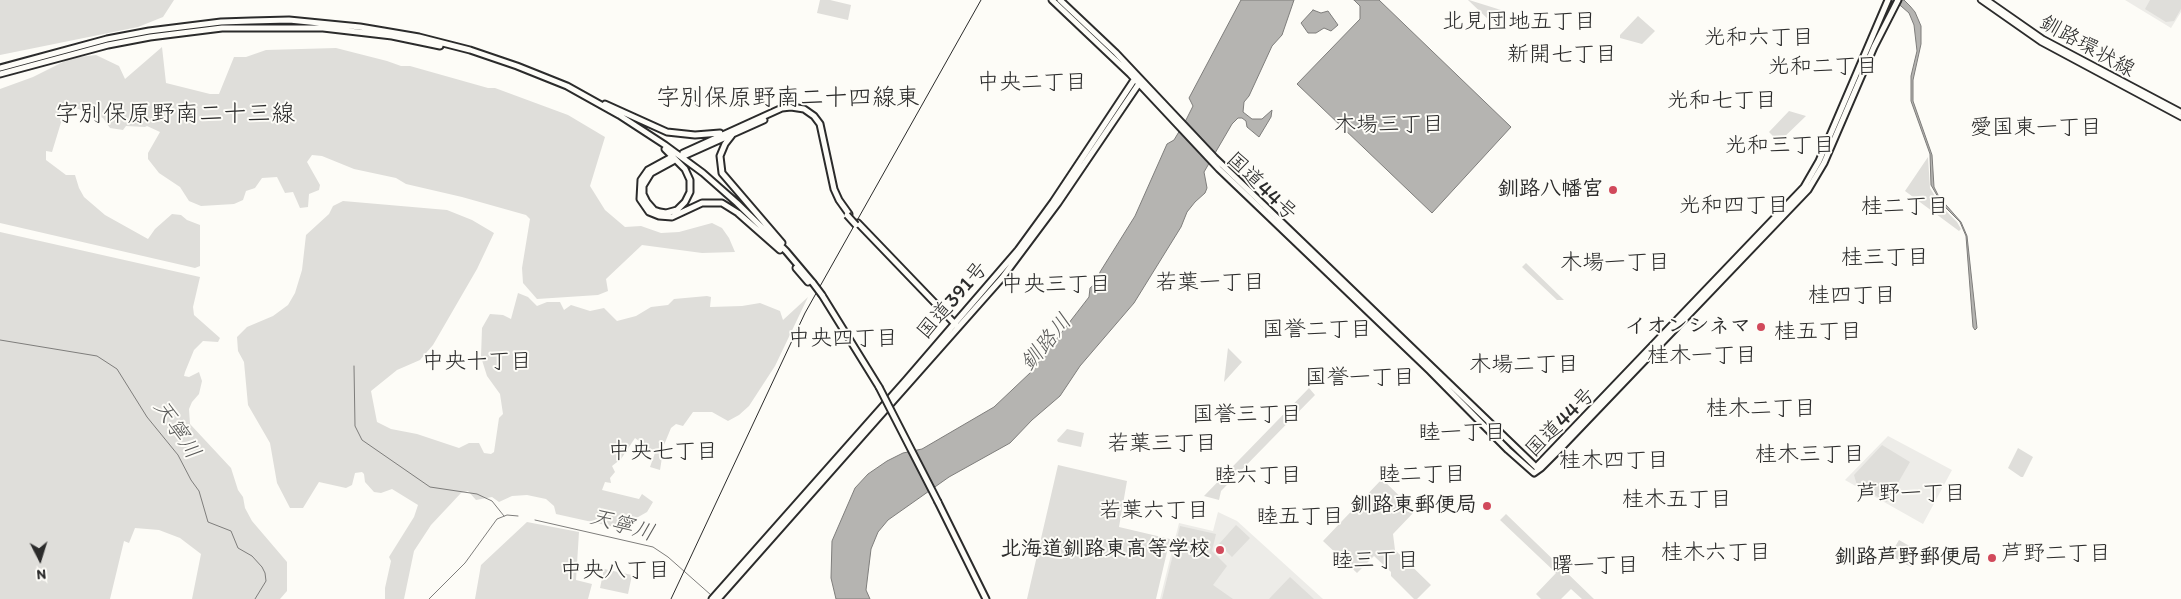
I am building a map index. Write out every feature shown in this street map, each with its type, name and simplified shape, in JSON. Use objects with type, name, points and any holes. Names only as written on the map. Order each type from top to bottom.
[{"type":"highway","name":"国道44号","points":[[1052,0],[1136,77],[1214,160],[1536,467],[1808,190],[1824,163],[1874,47],[1897,3]]},
{"type":"highway","name":"国道44号","points":[[1060,0],[1085,22],[1136,77]]},
{"type":"highway","name":"国道44号","points":[[1605,398],[1809,180],[1820,160],[1888,1]]},
{"type":"highway","points":[[0,68],[107,39],[149,31],[221,22],[289,20],[323,22],[385,31],[470,50],[542,76],[667,132],[700,135],[733,132]]},
{"type":"highway","points":[[0,74],[108,45],[186,31],[288,26],[360,31],[444,47],[516,68],[589,101],[678,157],[735,205],[784,253],[822,297],[878,388],[985,599]]},
{"type":"highway","name":"国道391号","points":[[955,326],[1018,250],[1053,202],[1136,77]]},
{"type":"highway","name":"国道391号","points":[[712,599],[718,596],[1032,240],[1141,82]]},
{"type":"highway","points":[[590,99],[678,157],[737,203],[804,272]]},
{"type":"highway","points":[[784,253],[738,212],[722,203],[702,203],[679,214],[665,217],[649,212],[640,199],[641,180],[648,170],[782,108],[797,107],[809,112],[820,124],[834,188],[838,200],[848,215],[955,326]]},
{"type":"highway","points":[[733,132],[720,156],[722,173],[731,186],[795,258],[812,285]]},
{"type":"highway","points":[[665,149],[685,169],[690,180],[690,192],[685,202],[677,210],[666,213],[654,210],[646,202],[643,186],[651,173],[678,157]]},
{"type":"main road","name":"釧路環状線","points":[[1981,0],[2034,37],[2181,117]]},
{"type":"main road","name":"釧路環状線","points":[[1987,0],[2043,39],[2181,112]]},
{"type":"shaded area","points":[[0,0],[174,0],[163,17],[138,27],[0,55]]},
{"type":"shaded area","points":[[820,0],[830,0],[851,5],[848,20],[817,13]]},
{"type":"shaded area","points":[[1241,0],[1294,0],[1282,35],[1272,46],[1249,96],[1244,102],[1243,112],[1252,119],[1262,119],[1272,110],[1271,117],[1259,137],[1247,127],[1246,121],[1242,118],[1238,118],[1232,124],[1204,172],[1207,188],[1205,193],[1187,212],[1181,227],[1134,303],[1080,366],[1060,396],[1032,420],[1010,443],[949,477],[888,520],[878,532],[871,549],[866,590],[870,599],[836,599],[831,578],[832,541],[855,488],[868,474],[887,461],[903,453],[922,449],[994,407],[1031,372],[1089,297],[1090,288],[1098,281],[1100,272],[1135,216],[1167,144],[1174,140],[1193,106],[1189,98]]},
{"type":"shaded area","points":[[1354,0],[1379,0],[1511,127],[1432,213],[1297,84],[1360,19],[1360,6]]},
{"type":"shaded area","points":[[1469,0],[1501,10],[1490,21]]},
{"type":"shaded area","points":[[1894,0],[1904,0],[1915,12],[1921,26],[1921,44],[1913,80],[1913,101],[1932,155],[1934,187],[1939,197],[1961,222],[1967,236],[1977,328],[1975,330],[1973,327],[1966,236],[1960,222],[1942,204],[1931,185],[1930,154],[1911,101],[1911,76],[1917,51],[1914,25],[1909,13]]},
{"type":"shaded area","points":[[2125,0],[2181,0],[2181,12],[2171,28]]},
{"type":"shaded area","points":[[2150,0],[2181,0],[2181,9],[2174,21],[2166,22],[2145,9]]},
{"type":"shaded area","points":[[1313,10],[1321,13],[1328,11],[1338,25],[1331,31],[1324,28],[1316,33],[1308,33],[1301,23]]},
{"type":"shaded area","points":[[1638,16],[1655,31],[1642,44],[1620,38],[1620,35]]},
{"type":"shaded area","points":[[162,47],[166,83],[210,94],[219,94],[234,57],[246,57],[266,50],[336,48],[488,88],[495,88],[568,115],[605,137],[590,186],[605,210],[625,227],[641,226],[661,233],[679,232],[712,223],[722,228],[735,252],[702,253],[642,245],[606,279],[608,291],[598,295],[537,299],[523,283],[522,268],[530,219],[526,215],[406,184],[396,178],[354,169],[322,156],[312,155],[307,162],[320,185],[319,190],[309,194],[308,207],[300,208],[293,192],[285,193],[277,177],[262,178],[255,188],[246,191],[243,200],[234,204],[201,206],[189,201],[180,187],[159,173],[148,159],[148,153],[160,132],[147,126],[126,126],[123,130],[110,128],[103,118],[62,103],[59,111],[63,116],[52,152],[46,151],[46,160],[66,175],[75,175],[84,197],[105,215],[148,239],[155,229],[172,214],[181,215],[187,220],[200,225],[200,266],[195,268],[0,223],[0,89],[33,77],[71,58],[96,55],[119,66],[125,79]]},
{"type":"shaded area","points":[[1789,111],[1806,116],[1779,142],[1769,132]]},
{"type":"shaded area","points":[[1928,157],[1930,188],[1941,206],[1957,222],[1961,229],[1959,231],[1905,191]]},
{"type":"shaded area","points":[[343,201],[447,210],[472,220],[494,233],[477,269],[433,345],[420,360],[397,370],[371,391],[377,422],[391,429],[417,434],[459,448],[469,443],[479,443],[484,453],[491,454],[494,452],[499,418],[503,414],[500,394],[487,376],[481,357],[482,328],[490,314],[503,315],[511,319],[518,293],[528,297],[537,306],[547,302],[560,302],[564,310],[571,305],[590,311],[604,308],[617,321],[636,316],[651,307],[668,305],[674,299],[707,296],[711,297],[710,307],[742,306],[760,303],[780,311],[783,320],[808,297],[775,366],[749,406],[739,415],[728,421],[712,412],[693,412],[683,426],[676,424],[671,428],[664,445],[660,470],[650,467],[655,453],[635,438],[621,459],[612,466],[615,472],[610,478],[611,483],[605,482],[602,490],[639,499],[642,494],[653,502],[647,512],[619,528],[556,514],[554,506],[546,499],[527,495],[512,496],[499,502],[492,497],[476,500],[468,491],[461,493],[431,525],[414,551],[404,599],[385,599],[385,588],[391,561],[389,557],[414,517],[418,505],[392,489],[381,493],[374,492],[365,482],[362,472],[355,473],[352,485],[346,488],[319,482],[303,508],[290,508],[277,483],[270,443],[248,405],[244,362],[238,351],[237,337],[247,327],[273,316],[288,305],[295,293],[302,270],[306,235],[329,214],[333,206]]},
{"type":"shaded area","points":[[0,232],[200,277],[193,307],[194,315],[220,338],[218,342],[203,341],[194,350],[185,372],[184,376],[189,377],[199,372],[202,381],[199,394],[189,409],[190,424],[231,468],[238,490],[243,497],[245,508],[252,521],[287,562],[287,591],[280,599],[192,599],[201,554],[180,538],[159,530],[135,528],[129,543],[124,541],[110,599],[0,599]]},
{"type":"shaded area","points":[[1526,263],[1564,300],[1557,300],[1522,267]]},
{"type":"shaded area","points":[[1228,348],[1242,362],[1224,382]]},
{"type":"shaded area","points":[[1309,388],[1315,395],[1221,491],[1219,500],[1204,496]]},
{"type":"shaded area","points":[[1067,429],[1084,433],[1081,447],[1058,442],[1057,440]]},
{"type":"shaded area","points":[[1888,436],[1952,470],[1923,524],[1845,480]]},
{"type":"shaded area","points":[[1882,445],[1910,462],[1887,502],[1857,485],[1854,475]]},
{"type":"shaded area","points":[[2018,448],[2033,457],[2023,477],[2008,468]]},
{"type":"shaded area","points":[[1058,465],[1127,481],[1119,527],[1170,539],[1156,599],[1027,599]]},
{"type":"shaded area","points":[[1382,479],[1415,511],[1393,534],[1395,550],[1431,585],[1417,599],[1414,599],[1391,576],[1391,572],[1374,556],[1357,573],[1323,541]]},
{"type":"shaded area","name":"北海道釧路東高等学校","points":[[1218,512],[1237,521],[1323,599],[1160,599],[1179,523],[1213,531]]},
{"type":"shaded area","points":[[1506,514],[1594,599],[1582,599],[1571,589],[1561,599],[1541,599],[1536,594],[1556,573],[1500,520]]},
{"type":"shaded area","points":[[527,522],[579,532],[576,580],[592,584],[588,599],[475,599],[481,565]]},
{"type":"shaded area","points":[[1236,525],[1250,538],[1232,557],[1219,544]]},
{"type":"shaded area","points":[[1180,526],[1216,534],[1212,551],[1227,566],[1213,585],[1233,599],[1162,599]]},
{"type":"shaded area","points":[[1899,540],[1920,552],[1911,567],[1890,555]]},
{"type":"shaded area","points":[[604,569],[632,575],[628,594],[600,588]]},
{"type":"shaded area","points":[[1290,577],[1314,599],[1269,599]]},
{"type":"waterway","name":"天寧川","points":[[0,340],[97,356],[117,369],[147,417],[178,455],[199,491],[208,522],[231,531],[238,548],[252,556],[262,567],[266,581],[255,599]]},
{"type":"waterway","points":[[354,366],[355,426],[362,440],[430,487],[477,494],[492,501],[504,516]]},
{"type":"waterway","name":"天寧川","points":[[429,599],[465,563],[497,519],[507,515],[518,516]]},
{"type":"waterway","name":"天寧川","points":[[535,520],[653,547],[668,557],[711,595]]},
{"type":"railway","points":[[671,599],[805,313],[981,0]]},
{"type":"place","name":"釧路八幡宮","points":[[1613,190]]},
{"type":"place","name":"イオンシネマ","points":[[1761,327]]},
{"type":"place","name":"釧路東郵便局","points":[[1487,506]]},
{"type":"place","name":"北海道釧路東高等学校","points":[[1220,550]]},
{"type":"place","name":"釧路芦野郵便局","points":[[1992,558]]},
{"type":"district","name":"北見団地五丁目","points":[[1519,22]]},
{"type":"district","name":"光和六丁目","points":[[1759,38]]},
{"type":"district","name":"新開七丁目","points":[[1562,55]]},
{"type":"district","name":"光和二丁目","points":[[1823,67]]},
{"type":"district","name":"中央二丁目","points":[[1032,83]]},
{"type":"district","name":"字別保原野南二十四線東","points":[[788,99]]},
{"type":"district","name":"光和七丁目","points":[[1722,101]]},
{"type":"district","name":"字別保原野南二十三線","points":[[175,115]]},
{"type":"district","name":"木場三丁目","points":[[1389,125]]},
{"type":"district","name":"愛国東一丁目","points":[[2036,128]]},
{"type":"district","name":"光和三丁目","points":[[1780,146]]},
{"type":"district","name":"光和四丁目","points":[[1734,206]]},
{"type":"district","name":"桂二丁目","points":[[1905,207]]},
{"type":"district","name":"桂三丁目","points":[[1885,258]]},
{"type":"district","name":"木場一丁目","points":[[1615,263]]},
{"type":"district","name":"若葉一丁目","points":[[1210,283]]},
{"type":"district","name":"中央三丁目","points":[[1056,285]]},
{"type":"district","name":"桂四丁目","points":[[1852,296]]},
{"type":"district","name":"国誉二丁目","points":[[1317,330]]},
{"type":"district","name":"桂五丁目","points":[[1818,332]]},
{"type":"district","name":"中央四丁目","points":[[843,339]]},
{"type":"district","name":"桂木一丁目","points":[[1702,356]]},
{"type":"district","name":"中央十丁目","points":[[477,362]]},
{"type":"district","name":"木場二丁目","points":[[1524,365]]},
{"type":"district","name":"国誉一丁目","points":[[1360,378]]},
{"type":"district","name":"桂木二丁目","points":[[1761,409]]},
{"type":"district","name":"国誉三丁目","points":[[1247,415]]},
{"type":"district","name":"睦一丁目","points":[[1462,433]]},
{"type":"district","name":"若葉三丁目","points":[[1162,444]]},
{"type":"district","name":"中央七丁目","points":[[663,452]]},
{"type":"district","name":"桂木三丁目","points":[[1810,455]]},
{"type":"district","name":"桂木四丁目","points":[[1614,461]]},
{"type":"district","name":"睦二丁目","points":[[1422,475]]},
{"type":"district","name":"睦六丁目","points":[[1258,476]]},
{"type":"district","name":"芦野一丁目","points":[[1911,494]]},
{"type":"district","name":"桂木五丁目","points":[[1677,500]]},
{"type":"district","name":"若葉六丁目","points":[[1154,511]]},
{"type":"district","name":"睦五丁目","points":[[1300,517]]},
{"type":"district","name":"桂木六丁目","points":[[1716,553]]},
{"type":"district","name":"芦野二丁目","points":[[2056,554]]},
{"type":"district","name":"睦三丁目","points":[[1375,561]]},
{"type":"district","name":"曙一丁目","points":[[1595,566]]},
{"type":"district","name":"中央八丁目","points":[[615,571]]},
{"type":"water label","name":"釧路川","points":[[1047,343]]}]
